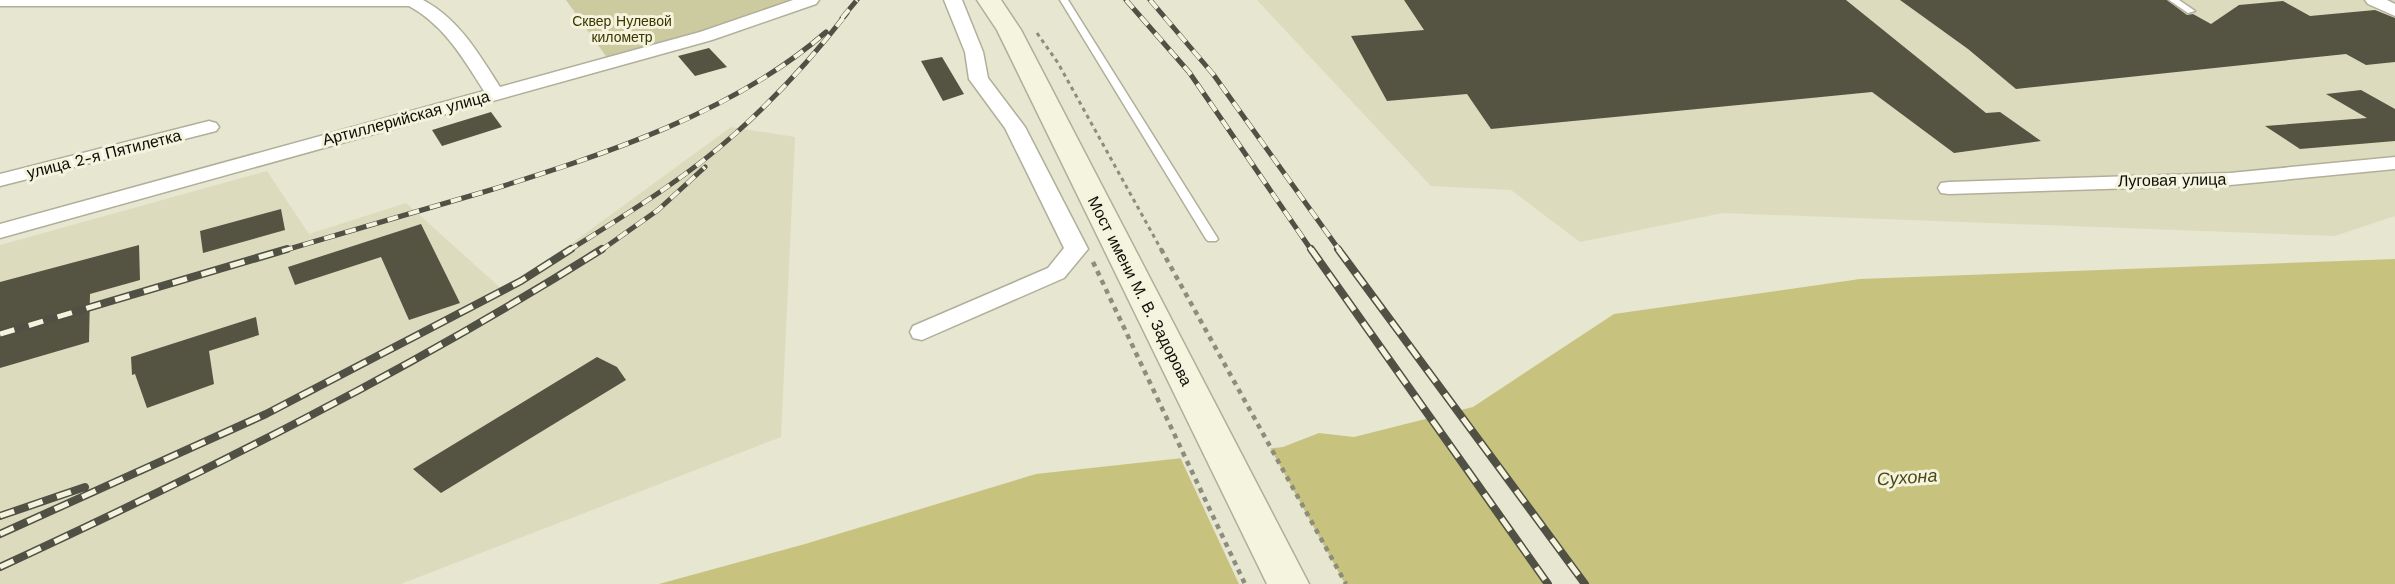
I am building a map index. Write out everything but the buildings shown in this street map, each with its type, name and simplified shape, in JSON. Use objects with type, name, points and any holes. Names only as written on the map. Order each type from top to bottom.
[{"type":"main road","name":"Мост имени М. В. Задорова","points":[[989,0],[1009,30],[1288,584]]},
{"type":"street","name":"Артиллерийская улица","points":[[0,231],[706,36],[810,0]]},
{"type":"street","points":[[922,332],[1056,273],[1076,249],[1015,127],[979,79],[974,52],[953,0]]},
{"type":"street","points":[[2374,0],[2395,11]]},
{"type":"street","points":[[0,1],[412,1],[426,7],[459,38],[495,94]]},
{"type":"street","name":"улица 2-я Пятилетка","points":[[0,180],[209,127]]},
{"type":"street","name":"Луговая улица","points":[[1948,188],[2230,179],[2395,162]]},
{"type":"lane","points":[[1064,0],[1212,239]]},
{"type":"lane","points":[[2173,0],[2191,11]]},
{"type":"path","points":[[1037,32],[1058,63],[1346,584]]},
{"type":"path","points":[[1093,262],[1245,584]]},
{"type":"shaded area","points":[[1257,0],[2395,0],[2395,216],[2335,236],[1723,213],[1580,242],[1511,190],[1431,186]]},
{"type":"shaded area","points":[[731,127],[795,137],[781,437],[401,584],[0,584],[0,245],[267,171],[309,234],[406,203],[505,292]]},
{"type":"green space","name":"Сквер Нулевой километр","points":[[566,0],[810,0],[610,62]]},
{"type":"water","name":"Сухона","points":[[2395,259],[2395,584],[659,584],[805,544],[1036,474],[1283,447],[1319,433],[1354,437],[1473,407],[1614,314],[1860,279]]},
{"type":"pier","points":[[1455,408],[1585,584],[1548,584],[1428,415]]},
{"type":"pier","points":[[1269,446],[1345,584],[1239,584],[1179,455]]},
{"type":"railway","points":[[842,18],[857,0]]},
{"type":"railway","points":[[1126,0],[1189,72],[1312,251]]},
{"type":"railway","points":[[1150,0],[1213,74],[1340,251]]},
{"type":"railway","points":[[568,251],[654,196],[716,150],[780,91],[847,13]]},
{"type":"railway","points":[[282,251],[487,191],[621,146],[709,108],[750,86],[790,61],[826,32]]},
{"type":"railway","points":[[600,251],[658,210],[705,167]]},
{"type":"railway","points":[[0,334],[287,249]]},
{"type":"railway","points":[[0,534],[266,414],[521,281],[571,249]]},
{"type":"railway","points":[[0,567],[306,418],[456,336],[602,249]]},
{"type":"railway","points":[[1311,249],[1548,584]]},
{"type":"railway","points":[[1338,249],[1585,584]]},
{"type":"railway","points":[[0,516],[85,487]]}]
